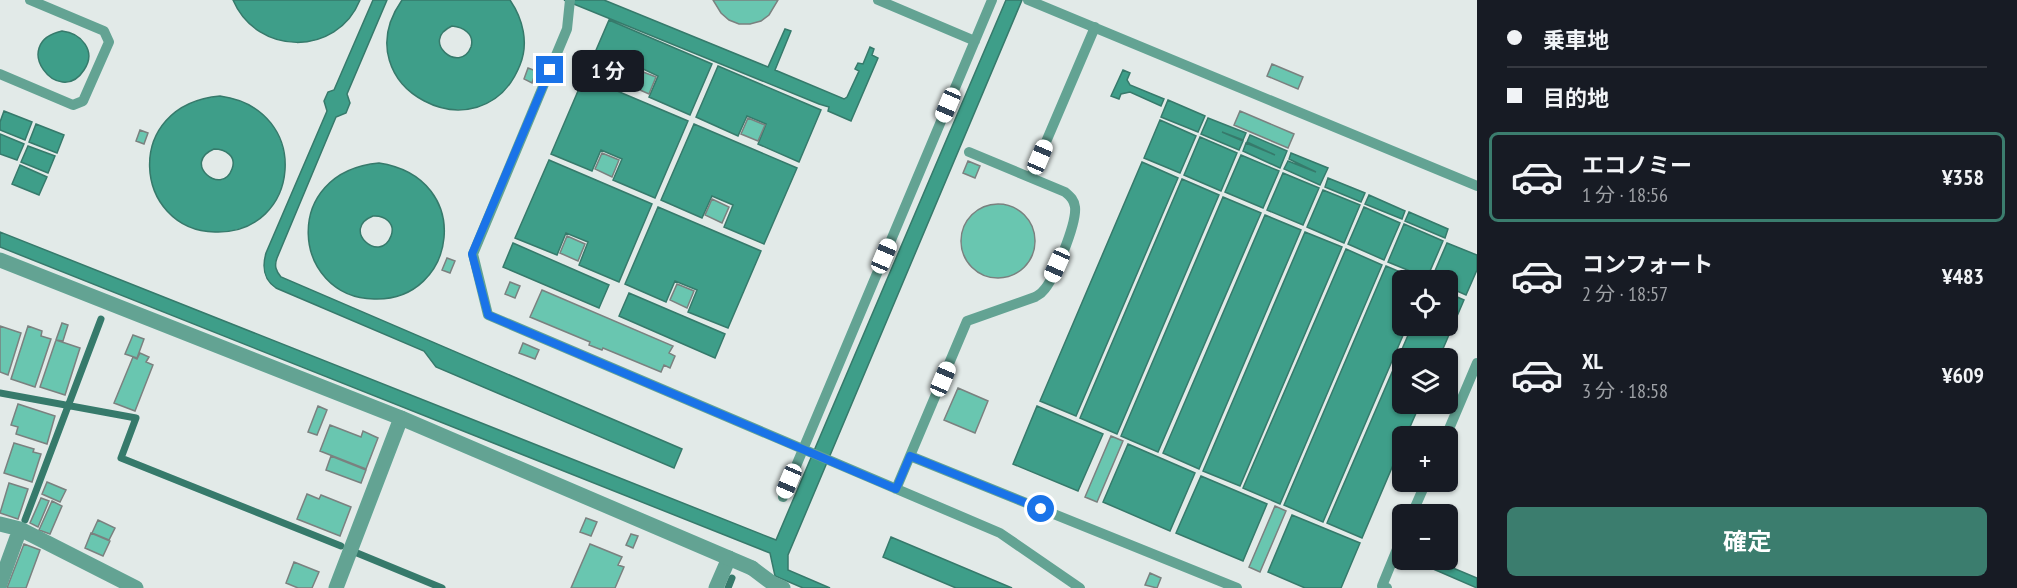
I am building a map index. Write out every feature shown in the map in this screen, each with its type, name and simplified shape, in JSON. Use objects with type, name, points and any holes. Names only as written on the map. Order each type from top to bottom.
[{"type":"street","points":[[0,260],[401,418],[752,568],[783,588]]},
{"type":"street","points":[[336,588],[401,418]]},
{"type":"street","points":[[0,524],[20,529],[136,588]]},
{"type":"street","points":[[0,584],[20,529]]},
{"type":"street","points":[[716,588],[729,558]]},
{"type":"lane","points":[[0,74],[73,105],[83,101],[109,42],[104,31],[30,0]]},
{"type":"lane","points":[[878,0],[975,41]]},
{"type":"lane","points":[[783,496],[807,451],[992,0]]},
{"type":"lane","points":[[1028,0],[1477,186]]},
{"type":"lane","points":[[570,2],[567,29],[472,254],[488,315],[1000,533],[1080,588]]},
{"type":"lane","points":[[1031,177],[1095,27]]},
{"type":"lane","points":[[896,489],[967,321],[1035,297],[1043,291],[1050,282],[1072,231],[1075,208],[1073,199],[1065,192],[969,152]]},
{"type":"lane","points":[[1450,426],[1477,363]]},
{"type":"lane","points":[[910,456],[1237,588]]},
{"type":"lane","points":[[1387,588],[1382,586],[1392,562]]},
{"type":"shaded area","points":[[233,0],[360,0],[349,19],[334,32],[316,40],[297,42],[278,40],[260,32],[244,18]]},
{"type":"shaded area","points":[[373,0],[387,0],[347,94],[350,103],[346,113],[336,117],[277,258],[278,273],[281,277],[682,449],[674,468],[436,367],[424,351],[276,288],[268,281],[264,268],[266,253],[327,111],[324,101],[328,92],[334,90]]},
{"type":"shaded area","points":[[402,0],[510,0],[523,31],[523,57],[502,93],[477,107],[450,109],[424,101],[403,84],[389,60],[388,32]],"holes":[[[452,26],[467,32],[472,42],[466,55],[459,58],[445,53],[440,40],[443,32]]]},
{"type":"shaded area","points":[[564,0],[604,0],[768,67],[785,29],[791,31],[775,70],[844,99],[859,71],[855,69],[858,63],[863,64],[870,47],[874,49],[872,55],[878,58],[851,121],[828,111],[829,107]]},
{"type":"shaded area","points":[[1006,0],[1022,0],[788,555],[788,570],[830,588],[803,588],[775,576],[770,553],[0,247],[0,232],[776,540]]},
{"type":"shaded area","points":[[609,20],[712,64],[690,115],[649,97],[658,76],[639,67],[629,89],[587,71]]},
{"type":"shaded area","points":[[62,31],[81,39],[89,56],[84,70],[74,80],[62,82],[52,78],[43,70],[39,59],[39,48],[46,38]]},
{"type":"shaded area","points":[[718,66],[821,110],[799,162],[758,144],[766,124],[747,116],[738,136],[696,117]]},
{"type":"shaded area","points":[[1123,70],[1130,73],[1127,80],[1130,85],[1164,99],[1161,106],[1130,92],[1121,94],[1119,99],[1111,96]]},
{"type":"shaded area","points":[[584,77],[688,121],[655,198],[613,180],[622,159],[601,150],[592,171],[551,154]]},
{"type":"shaded area","points":[[220,96],[250,106],[271,123],[282,146],[285,170],[279,194],[265,214],[244,228],[215,232],[188,226],[167,211],[154,190],[150,167],[153,142],[166,121],[188,104]],"holes":[[[218,149],[229,154],[233,160],[232,169],[227,177],[220,180],[207,175],[201,162],[205,155]]]},
{"type":"shaded area","points":[[1168,100],[1205,116],[1198,132],[1161,117]]},
{"type":"shaded area","points":[[4,111],[32,122],[25,140],[0,130]]},
{"type":"shaded area","points":[[1208,118],[1246,133],[1243,140],[1222,132],[1243,141],[1239,150],[1201,134]]},
{"type":"shaded area","points":[[1160,120],[1196,136],[1180,173],[1144,158]]},
{"type":"shaded area","points":[[36,124],[64,135],[57,153],[29,142]]},
{"type":"shaded area","points":[[694,124],[797,168],[764,244],[724,227],[733,205],[712,196],[702,218],[661,200]]},
{"type":"shaded area","points":[[0,134],[24,144],[17,160],[0,154]]},
{"type":"shaded area","points":[[1250,135],[1287,151],[1280,168],[1243,151],[1246,143],[1275,155],[1247,142]]},
{"type":"shaded area","points":[[1200,137],[1237,153],[1221,191],[1184,175]]},
{"type":"shaded area","points":[[28,146],[55,156],[48,173],[21,162]]},
{"type":"shaded area","points":[[1291,153],[1328,168],[1320,185],[1284,169],[1288,161],[1316,172],[1289,159]]},
{"type":"shaded area","points":[[1241,155],[1279,171],[1263,208],[1225,192]]},
{"type":"shaded area","points":[[549,160],[652,204],[619,282],[579,265],[588,242],[566,233],[557,255],[515,238]]},
{"type":"shaded area","points":[[1142,162],[1178,178],[1076,416],[1040,401]]},
{"type":"shaded area","points":[[379,163],[410,173],[431,191],[442,213],[444,238],[438,261],[423,281],[402,295],[374,299],[346,293],[326,278],[313,257],[308,234],[312,209],[325,188],[347,171]],"holes":[[[377,216],[385,218],[392,227],[391,236],[386,244],[379,247],[366,242],[361,236],[360,229],[364,222]]]},
{"type":"shaded area","points":[[20,165],[47,177],[39,195],[12,184]]},
{"type":"shaded area","points":[[1283,173],[1319,188],[1303,225],[1267,210]]},
{"type":"shaded area","points":[[1328,178],[1365,193],[1361,202],[1325,187]]},
{"type":"shaded area","points":[[1182,179],[1219,195],[1117,434],[1080,418]]},
{"type":"shaded area","points":[[1323,190],[1360,205],[1344,243],[1307,227]]},
{"type":"shaded area","points":[[1369,195],[1405,211],[1402,219],[1365,204]]},
{"type":"shaded area","points":[[1223,197],[1261,213],[1158,452],[1121,436]]},
{"type":"shaded area","points":[[658,207],[761,251],[728,328],[688,312],[697,290],[675,281],[666,302],[625,284]]},
{"type":"shaded area","points":[[1364,207],[1400,223],[1384,260],[1348,244]]},
{"type":"shaded area","points":[[1409,212],[1448,229],[1445,238],[1405,221]]},
{"type":"shaded area","points":[[1265,215],[1301,230],[1199,469],[1163,453]]},
{"type":"shaded area","points":[[1404,224],[1443,241],[1430,270],[1408,270],[1388,262]]},
{"type":"shaded area","points":[[1305,232],[1342,247],[1240,486],[1203,471]]},
{"type":"shaded area","points":[[513,243],[609,285],[599,308],[503,267]]},
{"type":"shaded area","points":[[1447,243],[1477,255],[1477,270],[1466,295],[1458,291],[1458,270],[1435,270]]},
{"type":"shaded area","points":[[1346,249],[1382,265],[1280,504],[1243,488]]},
{"type":"shaded area","points":[[1386,266],[1395,270],[1392,270],[1392,336],[1403,336],[1398,348],[1392,348],[1392,361],[1323,522],[1284,505]]},
{"type":"shaded area","points":[[629,293],[725,334],[715,358],[619,316]]},
{"type":"shaded area","points":[[1458,297],[1464,300],[1458,314]]},
{"type":"shaded area","points":[[1408,336],[1448,336],[1443,348],[1403,348]]},
{"type":"shaded area","points":[[1392,372],[1392,414],[1416,414],[1410,426],[1392,426],[1392,468],[1362,538],[1327,523]]},
{"type":"shaded area","points":[[1037,406],[1103,434],[1078,491],[1013,464]]},
{"type":"shaded area","points":[[1128,444],[1195,473],[1170,531],[1103,502]]},
{"type":"shaded area","points":[[1201,476],[1267,504],[1243,561],[1176,533]]},
{"type":"shaded area","points":[[1292,515],[1360,543],[1341,588],[1305,588],[1268,572]]},
{"type":"shaded area","points":[[891,537],[1012,588],[956,588],[883,557]]},
{"type":"shaded area","points":[[1436,570],[1458,570],[1477,578],[1477,588]]},
{"type":"building","points":[[713,0],[778,0],[769,15],[761,21],[739,24],[729,20],[721,13]]},
{"type":"building","points":[[1272,64],[1303,77],[1298,89],[1267,76]]},
{"type":"building","points":[[528,68],[536,71],[532,83],[524,79]]},
{"type":"building","points":[[638,70],[656,77],[649,94],[631,86]]},
{"type":"building","points":[[1240,111],[1294,134],[1288,148],[1234,125]]},
{"type":"building","points":[[748,118],[765,125],[758,141],[741,134]]},
{"type":"building","points":[[140,130],[148,133],[144,144],[136,141]]},
{"type":"building","points":[[602,153],[619,160],[612,177],[595,169]]},
{"type":"building","points":[[968,161],[980,166],[975,178],[963,173]]},
{"type":"building","points":[[712,199],[729,207],[722,223],[705,215]]},
{"type":"building","points":[[998,204],[1012,207],[1024,215],[1032,227],[1035,241],[1032,255],[1024,267],[1012,275],[998,278],[984,275],[972,267],[964,255],[961,241],[964,227],[972,215],[984,207]]},
{"type":"building","points":[[567,236],[585,244],[578,261],[560,253]]},
{"type":"building","points":[[447,258],[455,261],[450,273],[442,270]]},
{"type":"building","points":[[510,282],[520,286],[515,298],[505,294]]},
{"type":"building","points":[[677,284],[694,291],[687,308],[670,300]]},
{"type":"building","points":[[542,290],[673,346],[669,353],[675,356],[670,368],[664,365],[661,372],[603,348],[602,350],[589,345],[590,342],[530,317]]},
{"type":"building","points":[[62,323],[68,325],[63,341],[56,340]]},
{"type":"building","points":[[0,326],[21,333],[8,375],[0,372]]},
{"type":"building","points":[[28,326],[42,331],[41,336],[51,339],[35,387],[11,379]]},
{"type":"building","points":[[133,335],[144,339],[137,358],[125,354]]},
{"type":"building","points":[[56,340],[80,348],[65,395],[40,387]]},
{"type":"building","points":[[523,343],[539,350],[535,359],[519,353]]},
{"type":"building","points":[[140,353],[149,357],[146,362],[153,365],[135,411],[114,403],[133,357],[137,359]]},
{"type":"building","points":[[958,388],[988,401],[975,433],[944,420]]},
{"type":"building","points":[[18,404],[55,416],[47,444],[16,434],[18,427],[11,425]]},
{"type":"building","points":[[318,406],[327,410],[317,435],[308,432]]},
{"type":"building","points":[[330,425],[361,437],[363,431],[378,438],[366,469],[320,451]]},
{"type":"building","points":[[1111,436],[1123,441],[1097,502],[1085,497]]},
{"type":"building","points":[[14,443],[34,449],[33,452],[41,454],[32,482],[4,473]]},
{"type":"building","points":[[331,456],[366,470],[361,483],[326,470]]},
{"type":"building","points":[[47,482],[66,490],[60,502],[42,494]]},
{"type":"building","points":[[9,483],[28,489],[18,519],[0,513]]},
{"type":"building","points":[[307,494],[319,499],[321,495],[351,507],[340,536],[297,519]]},
{"type":"building","points":[[41,498],[49,501],[38,527],[30,523]]},
{"type":"building","points":[[52,501],[62,506],[50,534],[39,530]]},
{"type":"building","points":[[1275,506],[1286,511],[1260,572],[1249,567]]},
{"type":"building","points":[[586,518],[597,522],[591,536],[580,532]]},
{"type":"building","points":[[98,520],[115,528],[109,540],[92,533]]},
{"type":"building","points":[[91,533],[110,541],[103,556],[85,548]]},
{"type":"building","points":[[631,534],[638,536],[633,548],[626,545]]},
{"type":"building","points":[[24,544],[40,550],[26,588],[7,588]]},
{"type":"building","points":[[590,544],[622,557],[618,565],[624,567],[615,588],[571,588]]},
{"type":"building","points":[[294,562],[319,572],[312,588],[298,588],[286,583]]},
{"type":"building","points":[[1150,573],[1161,578],[1157,588],[1145,585]]},
{"type":"waterway","points":[[25,520],[101,319]]},
{"type":"waterway","points":[[0,393],[136,418],[121,458],[341,546]]},
{"type":"waterway","points":[[357,553],[442,588]]},
{"type":"waterway","points":[[728,588],[732,578]]},
{"type":"route","points":[[550,70],[472,254],[488,315],[896,489],[910,456],[1041,509]]}]
